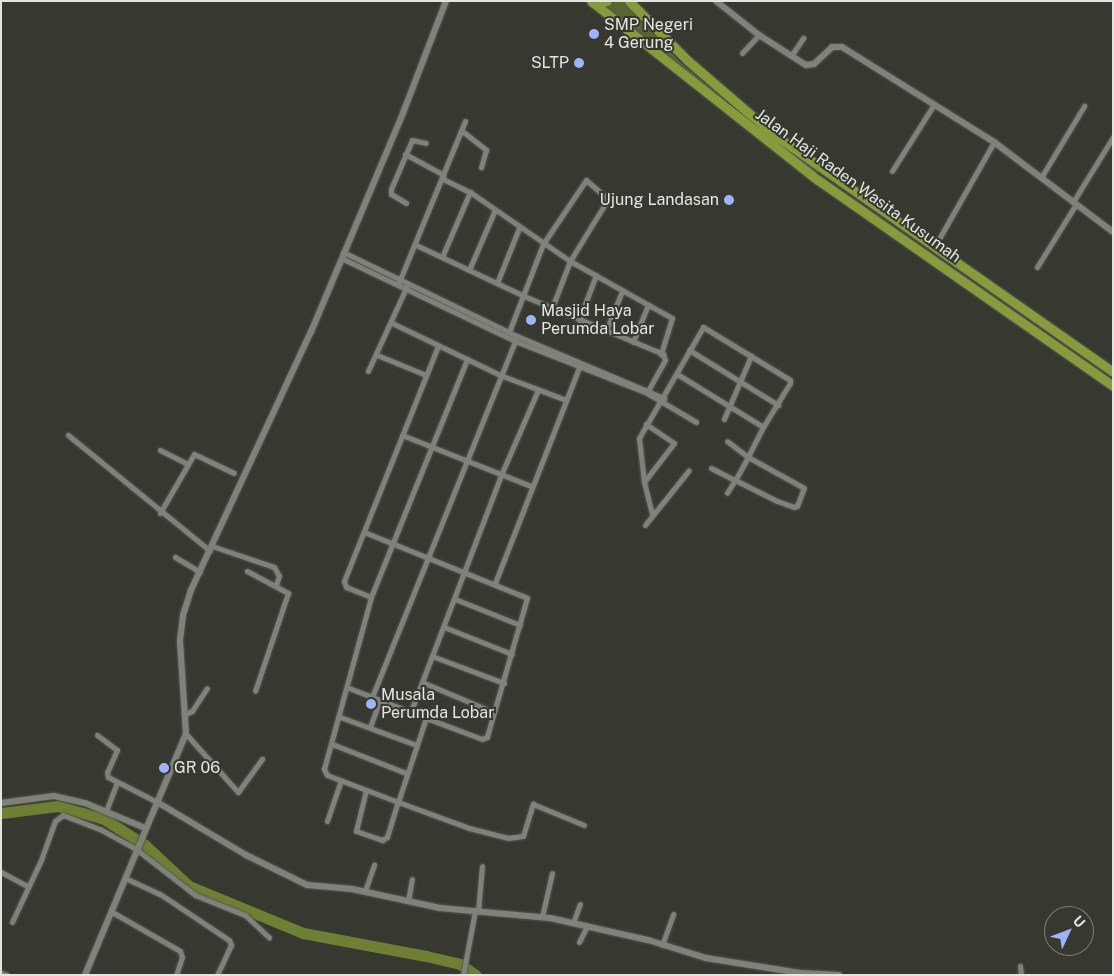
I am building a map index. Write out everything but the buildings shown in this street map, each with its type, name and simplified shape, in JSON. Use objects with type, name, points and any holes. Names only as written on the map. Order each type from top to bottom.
[{"type":"highway","points":[[592,2],[607,1]]},
{"type":"highway","name":"Jalan Haji Raden Wasita Kusumah","points":[[629,1],[728,98],[824,172],[1113,372]]},
{"type":"highway","name":"Jalan Haji Raden Wasita Kusumah","points":[[592,2],[818,180],[1113,386]]},
{"type":"highway","points":[[818,180],[824,172]]},
{"type":"street","points":[[85,975],[137,847],[186,734],[186,714],[180,681],[181,628],[200,572],[310,332],[403,113],[446,1]]},
{"type":"street","points":[[716,1],[758,35],[791,56],[811,65],[832,47],[842,47],[933,106],[994,142],[1042,176],[1113,232]]},
{"type":"street","points":[[742,53],[758,35]]},
{"type":"street","points":[[791,56],[803,38]]},
{"type":"street","points":[[892,171],[933,106]]},
{"type":"street","points":[[1042,176],[1084,106]]},
{"type":"street","points":[[399,283],[465,121]]},
{"type":"street","points":[[462,131],[486,150],[481,166]]},
{"type":"street","points":[[1037,267],[1113,137]]},
{"type":"street","points":[[406,203],[390,192],[405,154],[414,139],[426,143]]},
{"type":"street","points":[[940,237],[994,142]]},
{"type":"street","points":[[405,154],[470,192],[518,228],[570,261],[674,320],[661,354]]},
{"type":"street","points":[[508,332],[524,296],[543,244],[584,181],[607,196],[570,261],[552,308]]},
{"type":"street","points":[[442,257],[470,192]]},
{"type":"street","points":[[469,270],[495,210]]},
{"type":"street","points":[[497,283],[518,228]]},
{"type":"street","points":[[416,245],[524,296],[661,354],[665,360],[648,391]]},
{"type":"street","points":[[342,255],[508,332],[516,338]]},
{"type":"street","points":[[580,320],[596,275]]},
{"type":"street","points":[[368,371],[392,323],[407,286]]},
{"type":"street","points":[[407,286],[516,338],[648,391],[696,422]]},
{"type":"street","points":[[606,330],[622,291]]},
{"type":"street","points":[[634,342],[648,304]]},
{"type":"street","points":[[392,323],[500,375],[566,400]]},
{"type":"street","points":[[652,514],[644,482],[639,441],[646,424],[702,327],[786,377],[790,383],[727,493]]},
{"type":"street","points":[[372,696],[516,338]]},
{"type":"street","points":[[371,597],[343,583],[438,346]]},
{"type":"street","points":[[689,350],[778,405]]},
{"type":"street","points":[[377,355],[426,375]]},
{"type":"street","points":[[724,419],[751,356]]},
{"type":"street","points":[[467,359],[371,597],[349,688],[324,771],[340,780],[398,802],[478,831],[508,838],[523,836],[532,804],[584,825]]},
{"type":"street","points":[[495,583],[531,486],[580,364]]},
{"type":"street","points":[[676,374],[764,427]]},
{"type":"street","points":[[411,712],[466,572],[501,475],[538,390]]},
{"type":"street","points":[[644,482],[674,444],[646,424]]},
{"type":"street","points":[[68,435],[160,512],[211,548],[274,567],[279,576],[276,585]]},
{"type":"street","points":[[402,435],[531,486]]},
{"type":"street","points":[[712,468],[777,501],[794,508],[797,506],[804,488],[748,457],[726,441]]},
{"type":"street","points":[[160,450],[188,464]]},
{"type":"street","points":[[160,512],[188,464],[197,454],[234,472]]},
{"type":"street","points":[[645,524],[690,470]]},
{"type":"street","points":[[349,688],[482,739],[487,737],[493,712],[504,683],[526,597],[364,532]]},
{"type":"street","points":[[175,558],[200,572]]},
{"type":"street","points":[[247,572],[276,585],[288,593],[255,691]]},
{"type":"street","points":[[455,600],[520,625]]},
{"type":"street","points":[[444,627],[512,654]]},
{"type":"street","points":[[432,656],[504,683]]},
{"type":"street","points":[[422,682],[493,712]]},
{"type":"street","points":[[186,714],[192,711],[207,688]]},
{"type":"street","points":[[370,727],[380,700]]},
{"type":"street","points":[[340,717],[416,745]]},
{"type":"street","points":[[366,790],[356,829],[359,833],[385,839],[426,718]]},
{"type":"street","points":[[186,734],[238,792],[262,759]]},
{"type":"street","points":[[97,735],[117,750],[107,772],[108,777],[158,799],[298,882],[313,886],[366,889],[477,909],[543,914],[573,923],[663,943],[725,962],[839,975]]},
{"type":"street","points":[[332,744],[406,774]]},
{"type":"street","points":[[327,821],[340,780]]},
{"type":"street","points":[[106,811],[117,782]]},
{"type":"street","points":[[1,803],[54,796],[106,811],[145,830]]},
{"type":"street","points":[[12,922],[60,816],[85,822],[137,847],[195,895],[245,915],[269,937]]},
{"type":"street","points":[[366,889],[374,865]]},
{"type":"street","points":[[463,972],[477,909],[482,866]]},
{"type":"street","points":[[1,872],[27,886]]},
{"type":"street","points":[[543,914],[552,874]]},
{"type":"street","points":[[125,878],[160,894],[229,940],[231,946],[217,975]]},
{"type":"street","points":[[409,898],[412,879]]},
{"type":"street","points":[[573,923],[580,904]]},
{"type":"street","points":[[112,912],[180,951],[182,957],[176,975]]},
{"type":"street","points":[[663,943],[673,914]]},
{"type":"street","points":[[580,942],[586,926]]},
{"type":"street","points":[[1020,966],[1021,975]]},
{"type":"street","points":[[1,973],[7,975]]},
{"type":"green space","points":[[614,1],[625,1],[680,62],[747,118],[818,171],[816,174],[603,9]]},
{"type":"waterway","points":[[1,813],[58,806],[104,819],[145,845],[189,886],[303,933],[460,964],[476,975]]},
{"type":"place","name":"SMP Negeri 4 Gerung","points":[[594,34]]},
{"type":"place","name":"SLTP","points":[[579,63]]},
{"type":"place","name":"Ujung Landasan","points":[[729,200]]},
{"type":"place","name":"Masjid Haya Perumda Lobar","points":[[531,320]]},
{"type":"place","name":"Musala Perumda Lobar","points":[[371,704]]},
{"type":"place","name":"GR 06","points":[[164,768]]}]
